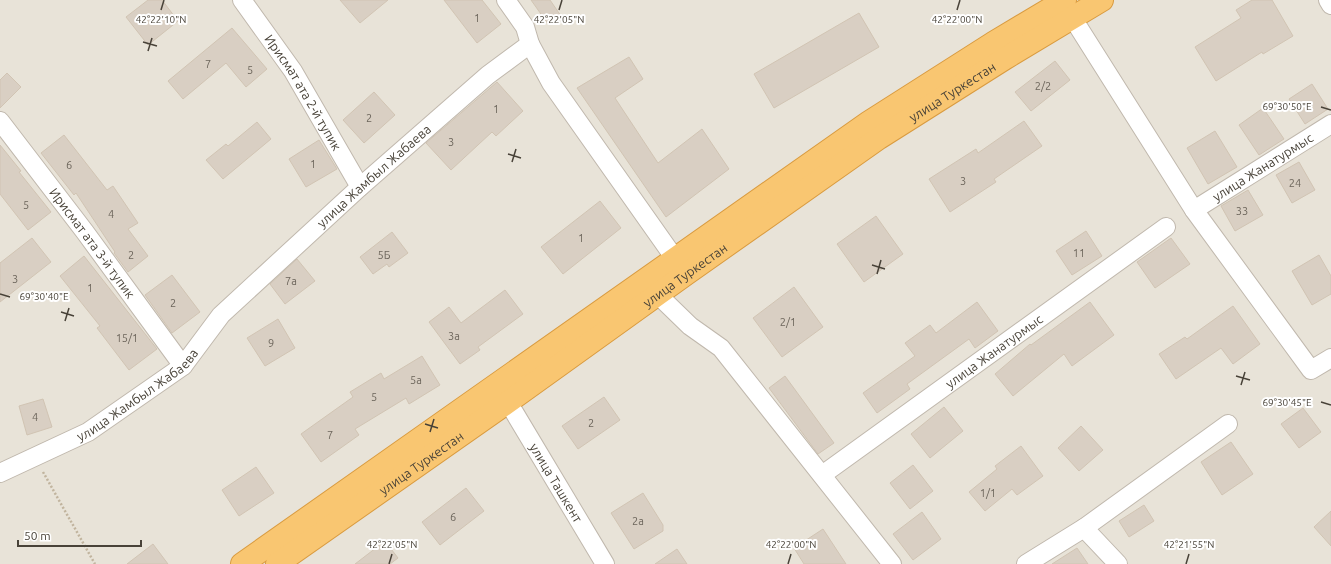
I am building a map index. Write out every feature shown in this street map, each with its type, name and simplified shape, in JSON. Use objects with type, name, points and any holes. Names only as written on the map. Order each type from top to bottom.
[{"type":"highway","name":"улица Туркестан","points":[[242,564],[681,266],[880,138],[1069,9],[1102,0]]},
{"type":"highway","name":"улица Туркестан","points":[[277,564],[508,402],[652,287]]},
{"type":"street","name":"Ирисмат ата 2-й тупик","points":[[242,0],[293,71],[360,187]]},
{"type":"street","points":[[506,0],[524,27],[530,44],[551,83],[681,266]]},
{"type":"street","points":[[1328,0],[1331,5]]},
{"type":"street","points":[[1069,9],[1194,210],[1311,370],[1331,358]]},
{"type":"street","name":"улица Жамбыл Жабаева","points":[[0,473],[88,432],[183,366],[221,315],[360,187],[488,75],[530,44]]},
{"type":"street","name":"Ирисмат ата 3-й тупик","points":[[0,121],[85,232],[183,366]]},
{"type":"street","name":"улица Жанатурмыс","points":[[1194,210],[1331,124]]},
{"type":"street","name":"улица Жанатурмыс","points":[[822,475],[1166,227]]},
{"type":"street","points":[[652,287],[690,326],[720,348],[892,564]]},
{"type":"street","name":"улица Ташкент","points":[[508,402],[605,564]]},
{"type":"street","points":[[1026,564],[1084,528],[1228,424]]},
{"type":"street","points":[[1084,528],[1118,564]]},
{"type":"path","points":[[34,457],[95,564]]},
{"type":"shaded area","points":[[0,0],[1331,0],[1331,564],[0,564]]},
{"type":"building","points":[[148,0],[162,0],[178,21],[148,45],[126,17]]},
{"type":"building","points":[[340,0],[388,0],[360,23]]},
{"type":"building","points":[[444,0],[482,0],[501,24],[477,43]]},
{"type":"building","points":[[531,0],[550,0],[561,16],[548,24]]},
{"type":"building","points":[[1252,0],[1272,0],[1293,36],[1263,54],[1262,52],[1216,81],[1195,47],[1241,18],[1236,10]]},
{"type":"building","points":[[859,13],[879,47],[774,108],[754,74]]},
{"type":"building","points":[[232,28],[267,69],[246,87],[226,63],[183,99],[168,81]]},
{"type":"building","points":[[629,57],[643,79],[615,98],[658,163],[702,129],[729,169],[666,217],[577,88]]},
{"type":"building","points":[[1055,61],[1070,80],[1031,111],[1015,92]]},
{"type":"building","points":[[7,73],[21,87],[0,108],[0,80]]},
{"type":"building","points":[[497,82],[523,111],[496,136],[492,132],[451,170],[426,143]]},
{"type":"building","points":[[1312,84],[1328,109],[1305,124],[1289,99]]},
{"type":"building","points":[[374,92],[395,115],[364,143],[343,120]]},
{"type":"building","points":[[1263,108],[1284,139],[1259,155],[1239,125]]},
{"type":"building","points":[[1024,121],[1042,146],[994,179],[996,182],[950,212],[929,179],[976,149],[978,153]]},
{"type":"building","points":[[257,122],[271,139],[223,179],[206,160],[226,144],[228,146]]},
{"type":"building","points":[[1215,131],[1237,167],[1208,184],[1187,148]]},
{"type":"building","points":[[64,135],[107,190],[113,186],[138,223],[128,229],[148,256],[128,272],[114,253],[115,252],[76,193],[74,195],[41,153]]},
{"type":"building","points":[[319,140],[337,169],[306,187],[289,159]]},
{"type":"building","points":[[0,145],[21,171],[19,172],[51,212],[28,230],[0,194]]},
{"type":"building","points":[[1299,162],[1315,190],[1292,203],[1276,175]]},
{"type":"building","points":[[1248,190],[1263,215],[1235,231],[1221,206]]},
{"type":"building","points":[[600,201],[621,228],[563,274],[541,247]]},
{"type":"building","points":[[876,216],[903,254],[864,282],[837,244]]},
{"type":"building","points":[[1086,231],[1102,256],[1072,275],[1056,251]]},
{"type":"building","points":[[392,232],[408,253],[389,267],[387,264],[373,274],[360,257]]},
{"type":"building","points":[[32,238],[51,262],[0,302],[0,263]]},
{"type":"building","points":[[1171,238],[1190,264],[1155,288],[1137,262]]},
{"type":"building","points":[[1319,255],[1331,276],[1331,294],[1312,305],[1292,271]]},
{"type":"building","points":[[84,256],[157,349],[129,370],[97,328],[100,326],[60,276]]},
{"type":"building","points":[[297,259],[315,281],[285,304],[270,284]]},
{"type":"building","points":[[172,275],[200,312],[172,333],[145,295]]},
{"type":"building","points":[[794,287],[823,327],[782,357],[753,318]]},
{"type":"building","points":[[505,290],[523,314],[478,347],[480,350],[460,364],[429,322],[449,307],[461,323]]},
{"type":"building","points":[[977,302],[998,331],[975,348],[969,339],[907,384],[910,389],[877,413],[863,393],[915,356],[905,343],[930,325],[936,333]]},
{"type":"building","points":[[1090,302],[1114,335],[1072,366],[1064,354],[1013,396],[995,374],[1030,344],[1031,345]]},
{"type":"building","points":[[1233,306],[1260,344],[1233,364],[1221,348],[1176,379],[1159,354],[1185,337],[1187,339]]},
{"type":"building","points":[[278,319],[295,348],[265,366],[247,338]]},
{"type":"building","points":[[422,356],[440,385],[409,404],[406,398],[355,429],[359,435],[321,462],[301,434],[353,397],[350,392],[381,373],[384,379]]},
{"type":"building","points":[[785,376],[834,443],[818,454],[769,388]]},
{"type":"building","points":[[604,397],[620,420],[578,449],[562,426]]},
{"type":"building","points":[[43,399],[52,427],[27,435],[19,406]]},
{"type":"building","points":[[944,407],[963,431],[930,458],[911,434]]},
{"type":"building","points":[[1303,408],[1321,432],[1299,448],[1281,424]]},
{"type":"building","points":[[1081,426],[1103,450],[1079,471],[1058,448]]},
{"type":"building","points":[[1231,442],[1253,474],[1222,495],[1201,462]]},
{"type":"building","points":[[1021,446],[1043,476],[1017,495],[1012,489],[985,511],[969,492],[997,469],[995,466]]},
{"type":"building","points":[[913,465],[933,491],[910,509],[890,483]]},
{"type":"building","points":[[256,467],[274,493],[239,516],[222,490]]},
{"type":"building","points":[[466,488],[484,511],[440,545],[422,522]]},
{"type":"building","points":[[643,493],[663,525],[663,531],[634,549],[611,513]]},
{"type":"building","points":[[1144,505],[1154,521],[1129,537],[1119,521]]},
{"type":"building","points":[[1331,511],[1331,546],[1314,527]]},
{"type":"building","points":[[922,512],[941,539],[913,560],[893,534]]},
{"type":"building","points":[[823,529],[846,564],[804,564],[794,548]]},
{"type":"building","points":[[385,541],[398,558],[390,564],[355,564]]},
{"type":"building","points":[[153,544],[168,564],[127,564]]},
{"type":"building","points":[[1077,548],[1088,564],[1052,564]]},
{"type":"building","points":[[677,549],[687,564],[655,564]]}]
